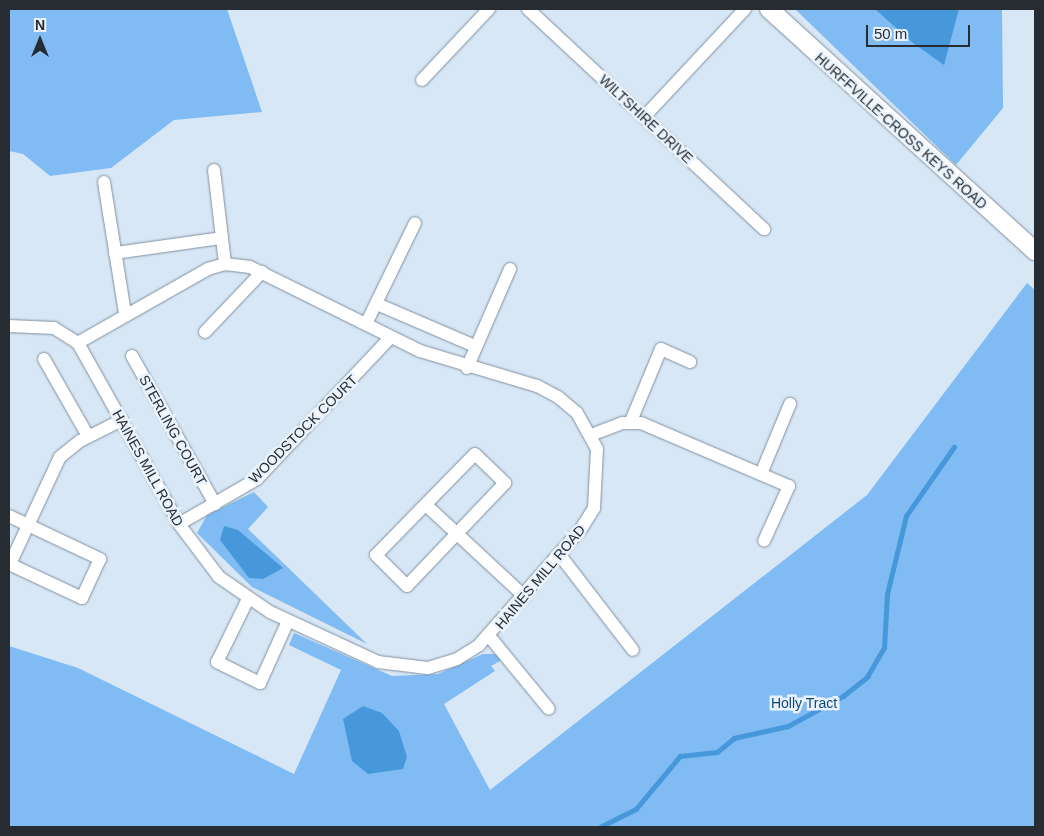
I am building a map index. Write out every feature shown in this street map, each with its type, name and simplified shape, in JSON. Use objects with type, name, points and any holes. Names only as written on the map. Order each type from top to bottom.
[{"type":"main road","name":"HURFFVILLE-CROSS KEYS ROAD","points":[[769,9],[1033,245]]},
{"type":"street","points":[[422,80],[489,9]]},
{"type":"street","name":"WILTSHIRE DRIVE","points":[[528,9],[764,229]]},
{"type":"street","points":[[644,117],[746,9]]},
{"type":"street","points":[[78,343],[125,313],[225,264],[214,170]]},
{"type":"street","points":[[104,182],[125,313]]},
{"type":"street","points":[[366,324],[415,224]]},
{"type":"street","points":[[115,253],[222,238]]},
{"type":"street","name":"HAINES MILL ROAD","points":[[9,326],[54,328],[78,343],[179,524],[210,568],[248,599],[288,621],[362,655],[411,668],[457,660],[489,636],[559,554],[594,508],[599,464],[591,435],[577,413],[548,391],[467,368],[391,337],[262,272],[225,264]]},
{"type":"street","points":[[467,368],[510,269]]},
{"type":"street","points":[[205,332],[262,272]]},
{"type":"street","points":[[377,304],[475,346]]},
{"type":"street","name":"WOODSTOCK COURT","points":[[179,524],[215,504],[265,471],[391,337]]},
{"type":"street","points":[[631,421],[661,350],[690,362]]},
{"type":"street","name":"STERLING COURT","points":[[132,356],[215,504]]},
{"type":"street","points":[[44,359],[88,436]]},
{"type":"street","points":[[761,474],[790,404]]},
{"type":"street","points":[[9,516],[28,525],[100,559],[82,598],[9,564],[28,525],[55,464],[88,436],[122,420]]},
{"type":"street","points":[[591,435],[631,421],[789,486],[764,540]]},
{"type":"street","points":[[475,454],[505,483],[458,536],[407,586],[376,555],[426,505],[475,454]]},
{"type":"street","points":[[426,505],[524,596]]},
{"type":"street","points":[[559,554],[633,650]]},
{"type":"street","points":[[248,599],[217,662],[260,683],[288,621]]},
{"type":"street","points":[[489,636],[549,709]]},
{"type":"green space","points":[[9,9],[227,9],[262,112],[174,120],[111,168],[50,176],[23,154],[9,151]]},
{"type":"green space","points":[[795,9],[1002,9],[1003,108],[956,165]]},
{"type":"green space","name":"Holly Tract","points":[[1027,283],[1035,290],[1035,827],[9,827],[9,646],[78,668],[294,774],[341,670],[289,645],[294,633],[392,676],[438,674],[483,654],[495,654],[502,660],[491,666],[495,671],[444,704],[490,790],[867,495]]},
{"type":"green space","points":[[254,492],[268,507],[248,529],[367,644],[252,587],[197,533],[207,515]]},
{"type":"shaded area","points":[[875,9],[959,9],[944,65],[913,43]]},
{"type":"shaded area","points":[[224,526],[238,530],[283,568],[263,579],[249,578],[220,540]]},
{"type":"shaded area","points":[[363,706],[382,713],[399,731],[407,757],[403,769],[368,774],[352,761],[343,719]]},
{"type":"waterway","points":[[600,827],[636,809],[680,756],[717,752],[734,738],[788,726],[843,696],[867,677],[884,648],[887,594],[906,516],[954,447]]}]
